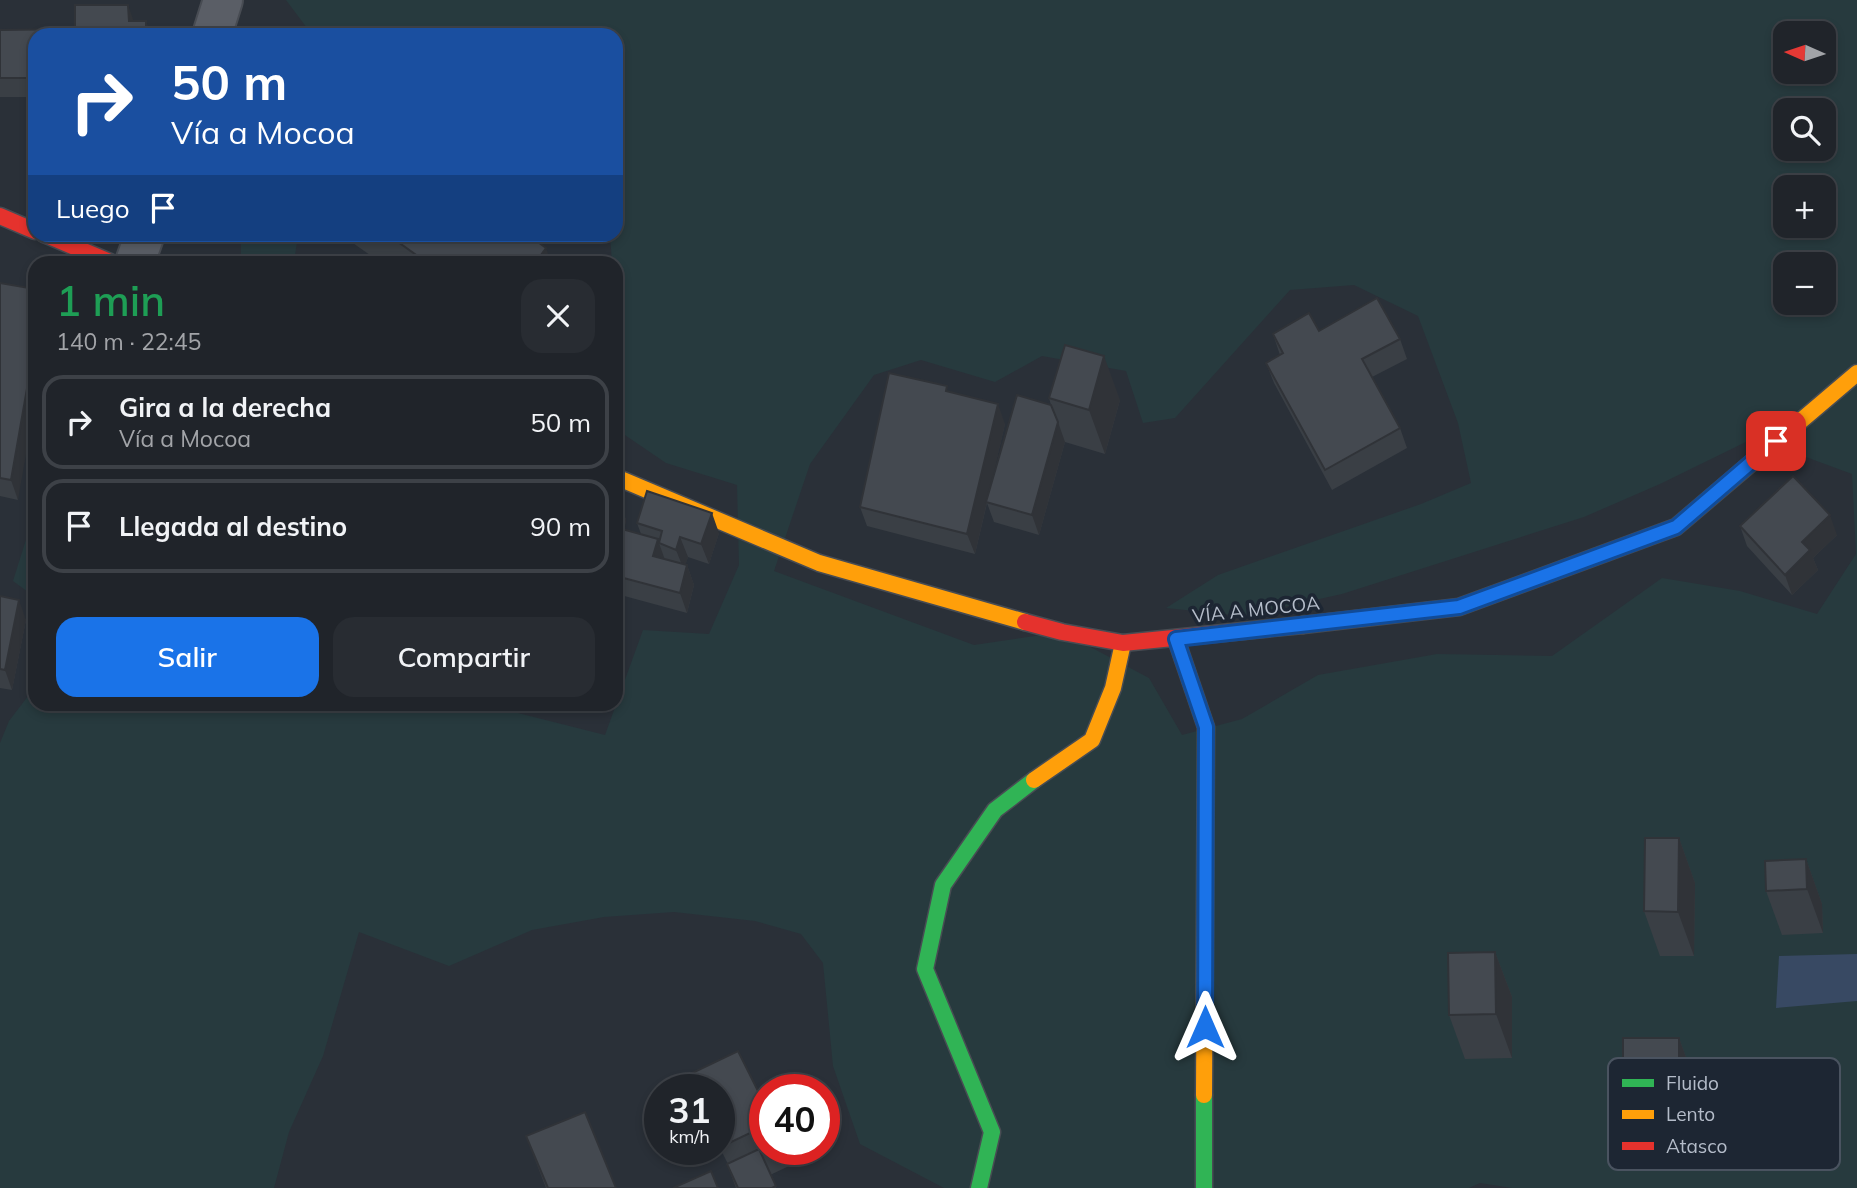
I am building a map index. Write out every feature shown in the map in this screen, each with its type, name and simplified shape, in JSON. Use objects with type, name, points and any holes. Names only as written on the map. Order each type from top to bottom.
[{"type":"main road","points":[[0,216],[28,228]]},
{"type":"main road","points":[[63,242],[96,256]]},
{"type":"main road","name":"VÍA A MOCOA","points":[[623,480],[819,563],[1062,632],[1123,643],[1176,639],[1459,607],[1676,527],[1857,373]]},
{"type":"main road","points":[[1176,639],[1206,727],[1205,1188]]},
{"type":"main road","points":[[979,1188],[992,1132],[925,969],[943,885],[995,810],[1092,740],[1112,688],[1123,643]]},
{"type":"street","points":[[214,28],[223,0]]},
{"type":"green space","points":[[286,0],[1857,0],[1857,1188],[1512,1188],[1480,1183],[1469,1188],[944,1188],[860,1144],[840,1086],[840,1074],[836,1074],[833,1066],[823,963],[801,934],[755,921],[674,912],[604,917],[532,930],[449,966],[359,932],[323,1056],[289,1132],[274,1188],[0,1188],[0,743],[9,721],[28,696],[28,711],[510,711],[605,735],[614,711],[623,711],[623,685],[643,630],[709,634],[739,565],[737,485],[666,463],[623,434],[623,256],[612,256],[611,242],[623,242],[623,28],[307,28]],"holes":[[[1354,285],[1418,316],[1458,423],[1471,483],[1421,504],[1218,575],[1166,608],[1243,616],[1342,594],[1584,517],[1660,484],[1754,438],[1852,474],[1856,554],[1817,614],[1740,591],[1662,578],[1552,656],[1437,654],[1318,675],[1242,719],[1182,735],[1149,678],[1062,632],[974,645],[774,571],[810,464],[874,375],[921,360],[995,382],[1042,356],[1126,371],[1143,423],[1175,418],[1290,290]]]},
{"type":"green space","points":[[241,242],[297,242],[295,256],[241,256]]},
{"type":"green space","points":[[28,533],[28,592],[13,581]]},
{"type":"water","points":[[1857,954],[1857,1001],[1776,1008],[1779,956]]},
{"type":"building","points":[[75,5],[128,5],[129,21],[146,21],[146,28],[75,28]]},
{"type":"building","points":[[0,30],[28,30],[28,78],[0,78]]},
{"type":"building","points":[[398,242],[538,242],[546,248],[540,256],[418,256]]},
{"type":"building","points":[[0,283],[28,288],[28,383],[11,480],[0,478]]},
{"type":"building","points":[[1377,298],[1400,339],[1362,359],[1400,428],[1325,470],[1266,363],[1283,353],[1273,334],[1309,313],[1319,331]]},
{"type":"building","points":[[1065,345],[1104,356],[1089,410],[1049,398]]},
{"type":"building","points":[[889,373],[947,386],[946,391],[998,404],[967,534],[860,507]]},
{"type":"building","points":[[1017,395],[1051,405],[1058,422],[1032,515],[986,502]]},
{"type":"building","points":[[1793,476],[1830,515],[1802,542],[1810,550],[1785,575],[1740,526]]},
{"type":"building","points":[[647,491],[712,513],[701,544],[680,537],[676,550],[659,543],[662,531],[637,523]]},
{"type":"building","points":[[623,529],[658,539],[653,556],[687,565],[680,593],[623,578]]},
{"type":"building","points":[[0,596],[19,600],[5,670],[0,669]]},
{"type":"building","points":[[1645,838],[1679,838],[1678,912],[1644,911]]},
{"type":"building","points":[[1806,859],[1807,889],[1766,891],[1765,861]]},
{"type":"building","points":[[1495,952],[1496,1014],[1449,1015],[1448,953]]},
{"type":"building","points":[[1623,1038],[1679,1038],[1679,1058],[1623,1058]]},
{"type":"building","points":[[738,1051],[750,1074],[749,1134],[735,1140],[735,1074],[690,1074]]},
{"type":"building","points":[[585,1112],[616,1188],[548,1188],[526,1136]]},
{"type":"building","points":[[749,1154],[749,1165],[766,1165],[776,1186],[738,1188],[727,1165],[735,1165],[735,1160]]},
{"type":"building","points":[[711,1171],[718,1188],[673,1188]]},
{"type":"traffic: fast","points":[[979,1188],[992,1132],[925,969],[943,885],[995,810],[1034,780]]},
{"type":"traffic: fast","points":[[1204,1095],[1204,1188]]},
{"type":"traffic: slow","points":[[1303,625],[1459,607],[1676,527],[1857,373]]},
{"type":"traffic: slow","points":[[623,480],[819,563],[1025,622]]},
{"type":"traffic: slow","points":[[1176,639],[1206,727],[1204,1095]]},
{"type":"traffic: slow","points":[[1034,780],[1092,740],[1113,688],[1123,643]]},
{"type":"traffic: jam","points":[[0,216],[28,228]]},
{"type":"traffic: jam","points":[[63,242],[96,256]]},
{"type":"traffic: jam","points":[[1025,622],[1123,643],[1303,625]]},
{"type":"route","points":[[1205,1027],[1206,727],[1176,639],[1459,607],[1676,527],[1776,441]]}]
